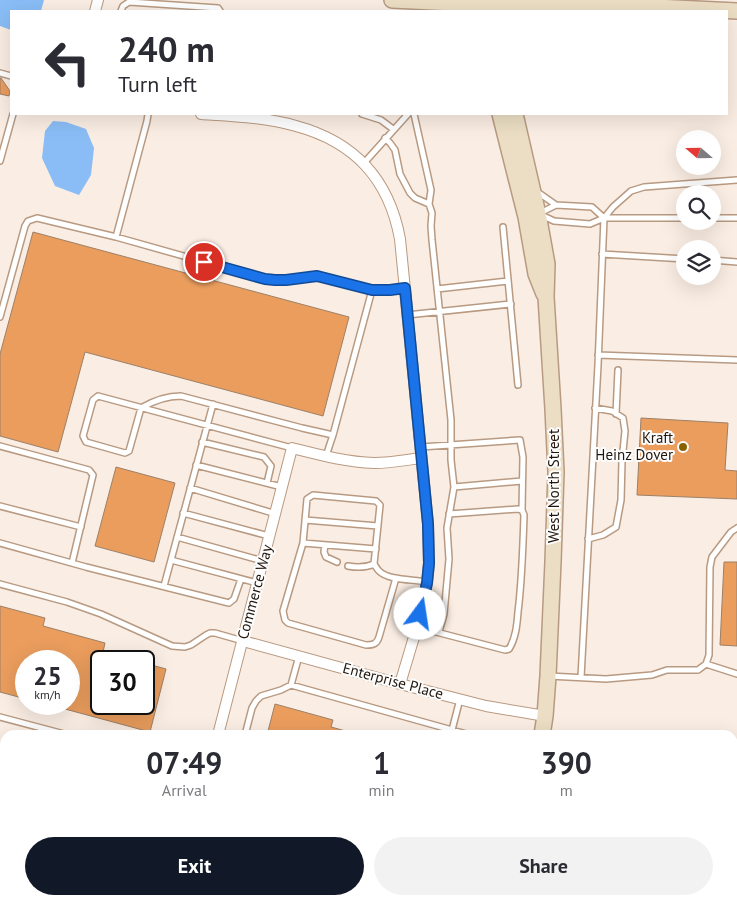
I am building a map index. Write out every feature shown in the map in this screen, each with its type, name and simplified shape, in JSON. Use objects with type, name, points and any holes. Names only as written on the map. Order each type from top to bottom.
[{"type":"main road","points":[[392,0],[475,5],[593,4],[716,10]]},
{"type":"main road","points":[[418,1],[439,10]]},
{"type":"main road","points":[[526,10],[542,4]]},
{"type":"main road","name":"West North Street","points":[[500,115],[547,264],[546,297],[556,472],[548,676],[543,730]]},
{"type":"main road","name":"West North Street","points":[[515,115],[532,188],[532,215]]},
{"type":"street","points":[[235,115],[253,116],[294,125],[334,140],[364,163],[389,200],[397,221],[428,524],[429,563],[427,583],[417,626],[400,684]]},
{"type":"street","points":[[292,448],[357,462],[394,462],[421,458]]},
{"type":"street","name":"Commerce Way","points":[[219,730],[292,448]]},
{"type":"street","name":"Enterprise Place","points":[[243,641],[486,706],[545,716]]},
{"type":"lane","points":[[121,10],[123,6],[129,2],[202,6],[218,8],[219,10]]},
{"type":"lane","points":[[0,161],[13,115]]},
{"type":"lane","points":[[116,237],[148,115]]},
{"type":"lane","points":[[365,115],[381,120],[393,130]]},
{"type":"lane","points":[[364,163],[407,115]]},
{"type":"lane","points":[[414,115],[431,190],[429,204],[432,213],[431,226],[436,289],[451,420],[451,460],[454,487],[447,528],[449,559],[444,614],[439,632]]},
{"type":"lane","points":[[385,138],[395,150],[400,174],[410,193],[415,198],[429,204]]},
{"type":"lane","points":[[581,677],[596,408],[604,218],[631,191],[644,187],[737,180]]},
{"type":"lane","points":[[532,188],[556,205]]},
{"type":"lane","points":[[532,215],[556,205],[592,207],[604,218]]},
{"type":"lane","points":[[532,215],[554,221],[590,224],[604,218],[676,218]]},
{"type":"lane","points":[[0,317],[22,234],[28,221],[37,218],[116,237],[265,279],[286,280],[317,276],[372,290],[405,288]]},
{"type":"lane","points":[[721,218],[737,218]]},
{"type":"lane","points":[[503,227],[518,385]]},
{"type":"lane","points":[[602,254],[676,258]]},
{"type":"lane","points":[[721,261],[737,262]]},
{"type":"lane","points":[[436,289],[508,281]]},
{"type":"lane","points":[[326,456],[372,290]]},
{"type":"lane","points":[[408,314],[510,304]]},
{"type":"lane","points":[[598,355],[737,360]]},
{"type":"lane","points":[[616,414],[618,370]]},
{"type":"lane","points":[[292,448],[141,408],[98,396],[93,400],[83,436],[86,442],[124,453],[129,451],[141,408],[150,403],[176,396],[333,435]]},
{"type":"lane","points":[[164,586],[212,404]]},
{"type":"lane","points":[[588,539],[603,535],[616,527],[621,500],[625,431],[623,418],[612,411],[596,408]]},
{"type":"lane","points":[[417,626],[505,650],[509,649],[512,645],[516,628],[521,593],[524,515],[522,510],[523,457],[520,440],[420,447]]},
{"type":"lane","points":[[202,442],[264,457],[271,466],[266,483]]},
{"type":"lane","points":[[0,446],[89,470],[92,475],[72,563]]},
{"type":"lane","points":[[196,465],[282,488]]},
{"type":"lane","points":[[454,487],[522,481]]},
{"type":"lane","points":[[190,488],[276,514]]},
{"type":"lane","points":[[396,578],[378,642],[374,644],[366,645],[288,623],[285,620],[284,611],[303,543],[307,499],[313,495],[376,501],[380,505],[374,564],[386,576],[427,583]]},
{"type":"lane","points":[[0,506],[81,527]]},
{"type":"lane","points":[[449,514],[522,510]]},
{"type":"lane","points":[[183,514],[270,536]]},
{"type":"lane","points":[[305,520],[378,526]]},
{"type":"lane","points":[[548,676],[606,678],[652,675],[666,670],[698,670],[706,664],[709,655],[710,567],[712,557],[731,532],[737,528]]},
{"type":"lane","points":[[177,537],[264,561]]},
{"type":"lane","points":[[0,543],[229,603],[234,599],[241,579]]},
{"type":"lane","points":[[303,543],[376,549]]},
{"type":"lane","points":[[325,545],[324,552],[326,557],[336,562]]},
{"type":"lane","points":[[171,560],[258,584]]},
{"type":"lane","points":[[348,566],[365,568],[374,564]]},
{"type":"lane","points":[[0,584],[67,602],[102,614],[172,646],[185,647],[210,633],[243,641]]},
{"type":"lane","points":[[291,685],[300,656]]},
{"type":"lane","points":[[706,664],[737,674]]},
{"type":"lane","points":[[246,730],[252,708],[256,701],[261,696],[291,685],[452,730],[460,699]]},
{"type":"lane","points":[[0,717],[49,730]]},
{"type":"water","points":[[0,0],[44,0],[41,10],[10,10],[10,30],[0,26]]},
{"type":"water","points":[[53,121],[66,122],[86,129],[94,148],[91,175],[79,195],[55,186],[42,158],[45,131]]},
{"type":"building","points":[[0,78],[10,91],[9,96],[0,94]]},
{"type":"building","points":[[33,232],[349,317],[323,416],[85,352],[58,452],[0,436],[0,354]]},
{"type":"building","name":"Kraft Heinz Dover","points":[[641,418],[728,423],[725,470],[737,471],[737,499],[637,495]]},
{"type":"building","points":[[116,467],[175,483],[154,562],[95,546]]},
{"type":"building","points":[[724,562],[737,562],[737,646],[720,645]]},
{"type":"building","points":[[0,606],[45,618],[43,626],[105,643],[103,650],[90,650],[90,715],[154,715],[151,730],[143,730],[80,713],[80,650],[15,650],[15,696],[0,692]]},
{"type":"building","points":[[155,666],[166,669],[155,712]]},
{"type":"building","points":[[275,704],[333,720],[331,727],[342,730],[268,730]]},
{"type":"place","name":"Kraft Heinz Dover","points":[[683,447]]},
{"type":"route","points":[[204,262],[265,279],[286,280],[317,276],[372,290],[405,288],[428,524],[429,563],[427,583],[420,614]]}]
